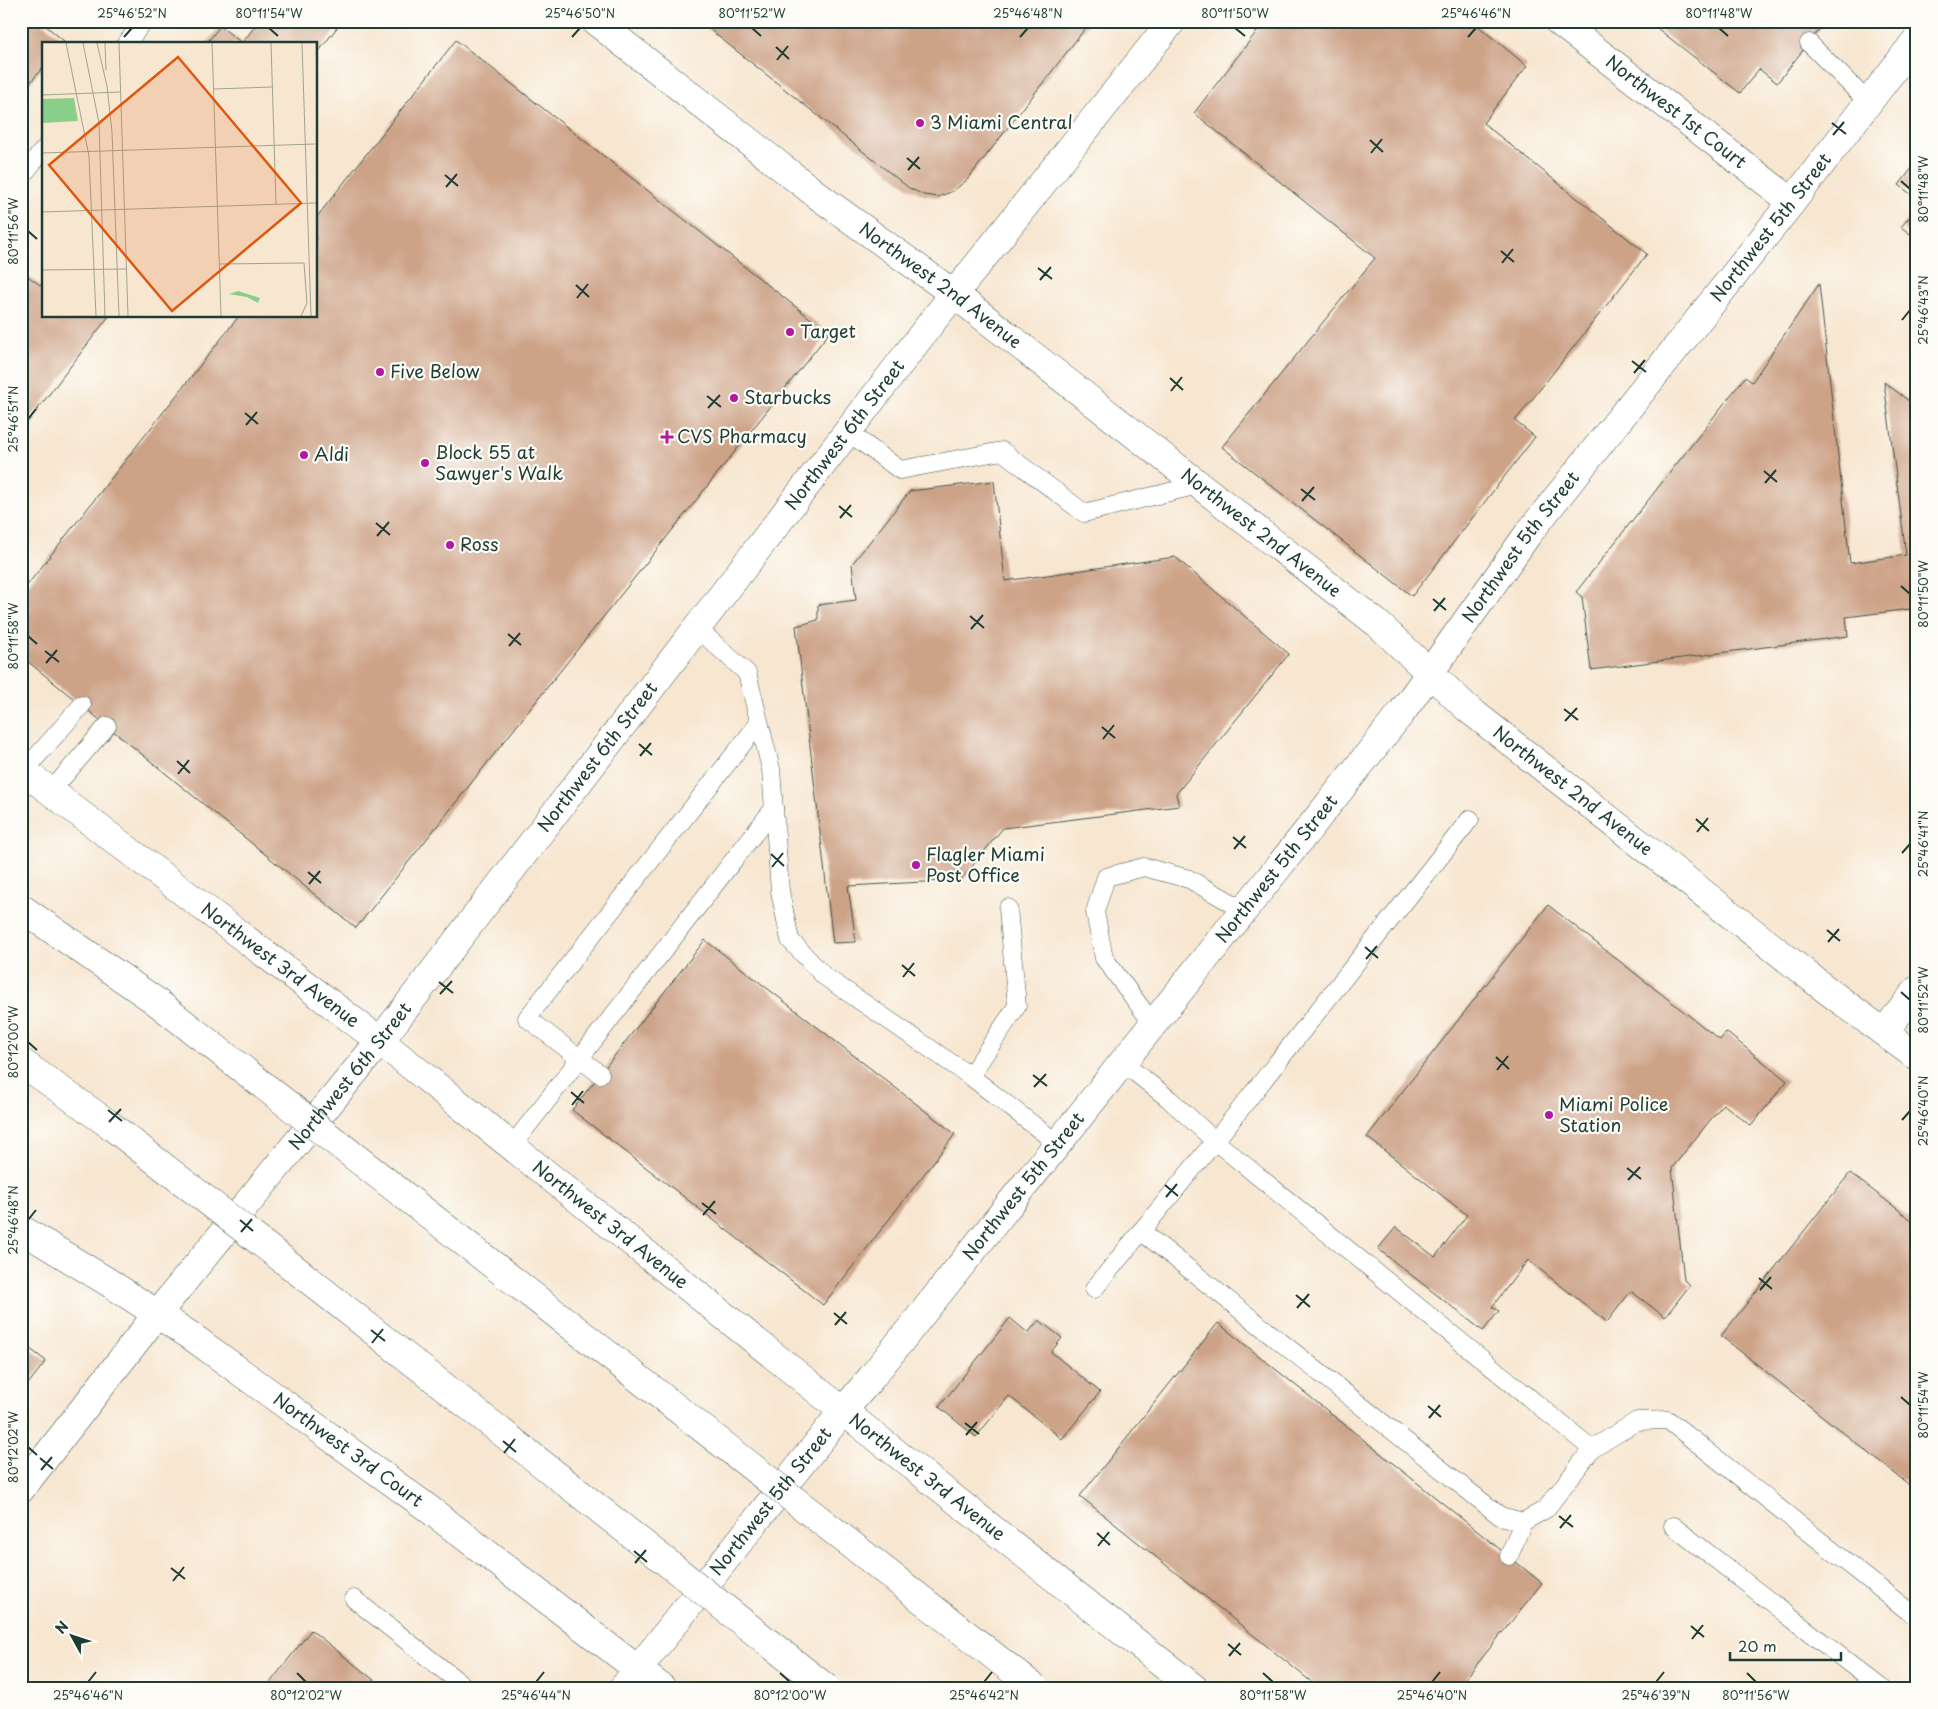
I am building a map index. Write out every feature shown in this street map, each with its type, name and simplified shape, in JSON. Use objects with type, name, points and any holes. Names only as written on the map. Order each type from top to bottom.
[{"type":"main road","name":"Northwest 2nd Avenue","points":[[595,21],[821,198],[954,294],[1378,624],[1430,675],[1475,714],[1917,1058]]},
{"type":"main road","name":"Northwest 6th Street","points":[[21,1489],[158,1314],[380,1041],[954,294],[1172,21]]},
{"type":"main road","name":"Northwest 1st Court","points":[[1558,21],[1792,202]]},
{"type":"main road","name":"Northwest 5th Street","points":[[630,1678],[1123,1063],[1430,675],[1528,534],[1792,202],[1917,39]]},
{"type":"main road","name":"Northwest 3rd Avenue","points":[[23,770],[380,1041],[511,1147],[657,1261],[843,1412],[1194,1688]]},
{"type":"main road","points":[[21,908],[154,1000],[1035,1688]]},
{"type":"main road","points":[[1884,1032],[1917,990]]},
{"type":"main road","points":[[21,1062],[106,1122],[826,1688]]},
{"type":"main road","name":"Northwest 3rd Court","points":[[21,1229],[191,1336],[424,1506],[630,1678],[662,1688]]},
{"type":"lane","points":[[128,42],[144,21]]},
{"type":"lane","points":[[1809,43],[1869,103]]},
{"type":"lane","points":[[21,177],[42,151]]},
{"type":"lane","points":[[848,432],[900,470],[1002,451],[1084,513],[1198,485]]},
{"type":"lane","points":[[697,628],[747,673],[771,770],[780,891],[790,940],[824,976],[970,1076],[1058,1144]]},
{"type":"lane","points":[[23,770],[82,706]]},
{"type":"lane","points":[[600,1074],[527,1018],[759,723]]},
{"type":"lane","points":[[51,791],[106,726]]},
{"type":"lane","points":[[511,1147],[774,808]]},
{"type":"lane","points":[[1094,1289],[1214,1142],[1470,820]]},
{"type":"lane","points":[[1153,1024],[1104,958],[1095,912],[1106,877],[1144,868],[1189,879],[1244,910]]},
{"type":"lane","points":[[970,1076],[1017,1006],[1008,908]]},
{"type":"lane","points":[[1123,1063],[1168,1099],[1214,1142],[1592,1449]]},
{"type":"lane","points":[[1141,1230],[1500,1516],[1523,1522]]},
{"type":"lane","points":[[1509,1556],[1523,1522],[1546,1509],[1592,1449],[1637,1421],[1668,1420],[1917,1618]]},
{"type":"lane","points":[[1673,1526],[1881,1688]]},
{"type":"lane","points":[[354,1599],[464,1688]]},
{"type":"building","points":[[21,21],[40,21],[64,41],[42,42],[42,68],[21,94]]},
{"type":"building","points":[[259,21],[342,21],[318,52],[318,42],[243,42]]},
{"type":"building","name":"3 Miami Central","points":[[699,21],[1091,21],[968,179],[953,191],[938,197],[924,195],[909,188]]},
{"type":"building","points":[[1265,21],[1472,21],[1527,66],[1483,123],[1647,254],[1515,421],[1535,437],[1412,596],[1222,447],[1375,258],[1194,113]]},
{"type":"building","points":[[1648,21],[1826,21],[1777,83],[1759,69],[1740,93]]},
{"type":"building","points":[[220,26],[241,42],[208,42]]},
{"type":"building","name":"Block 55 at Sawyer's Walk","points":[[456,40],[829,333],[356,928],[21,656],[21,593],[237,318],[318,318],[318,215]]},
{"type":"building","points":[[1917,162],[1917,199],[1899,185]]},
{"type":"building","points":[[1917,208],[1917,239],[1901,227]]},
{"type":"building","points":[[25,274],[42,287],[42,318],[107,318],[21,431],[21,324],[25,320],[21,317],[21,278]]},
{"type":"building","points":[[1819,284],[1850,563],[1906,555],[1884,382],[1917,407],[1917,648],[1910,609],[1846,617],[1848,636],[1591,670],[1582,597],[1576,592],[1745,377],[1752,382]]},
{"type":"building","points":[[994,481],[1005,581],[1175,557],[1289,654],[1176,794],[1179,806],[1003,828],[961,880],[848,886],[856,942],[833,943],[796,626],[818,620],[818,605],[856,600],[852,564],[910,491]]},
{"type":"building","name":"Miami Police Station","points":[[1548,905],[1720,1040],[1726,1032],[1787,1081],[1751,1126],[1723,1104],[1672,1168],[1684,1280],[1690,1285],[1665,1317],[1631,1291],[1607,1322],[1528,1260],[1492,1307],[1499,1311],[1483,1331],[1378,1249],[1396,1227],[1435,1257],[1467,1215],[1367,1137]]},
{"type":"building","points":[[705,940],[955,1134],[823,1305],[572,1110]]},
{"type":"building","points":[[1850,1173],[1917,1224],[1917,1491],[1721,1336]]},
{"type":"building","points":[[1010,1318],[1028,1333],[1039,1320],[1062,1338],[1051,1352],[1100,1392],[1062,1439],[1009,1396],[976,1437],[939,1407]]},
{"type":"building","points":[[1218,1323],[1542,1583],[1458,1688],[1319,1688],[1080,1496]]},
{"type":"building","points":[[21,1342],[46,1361],[21,1393]]},
{"type":"building","points":[[311,1630],[384,1688],[266,1688]]},
{"type":"place","name":"3 Miami Central","points":[[920,123]]},
{"type":"place","name":"Target","points":[[790,332]]},
{"type":"place","name":"Five Below","points":[[380,372]]},
{"type":"place","name":"Starbucks","points":[[734,398]]},
{"type":"place","name":"CVS Pharmacy","points":[[667,437]]},
{"type":"place","name":"Aldi","points":[[304,455]]},
{"type":"place","name":"Block 55 at Sawyer's Walk","points":[[425,463]]},
{"type":"place","name":"Ross","points":[[450,545]]},
{"type":"place","name":"Flagler Miami Post Office","points":[[916,865]]},
{"type":"place","name":"Miami Police Station","points":[[1549,1115]]}]
